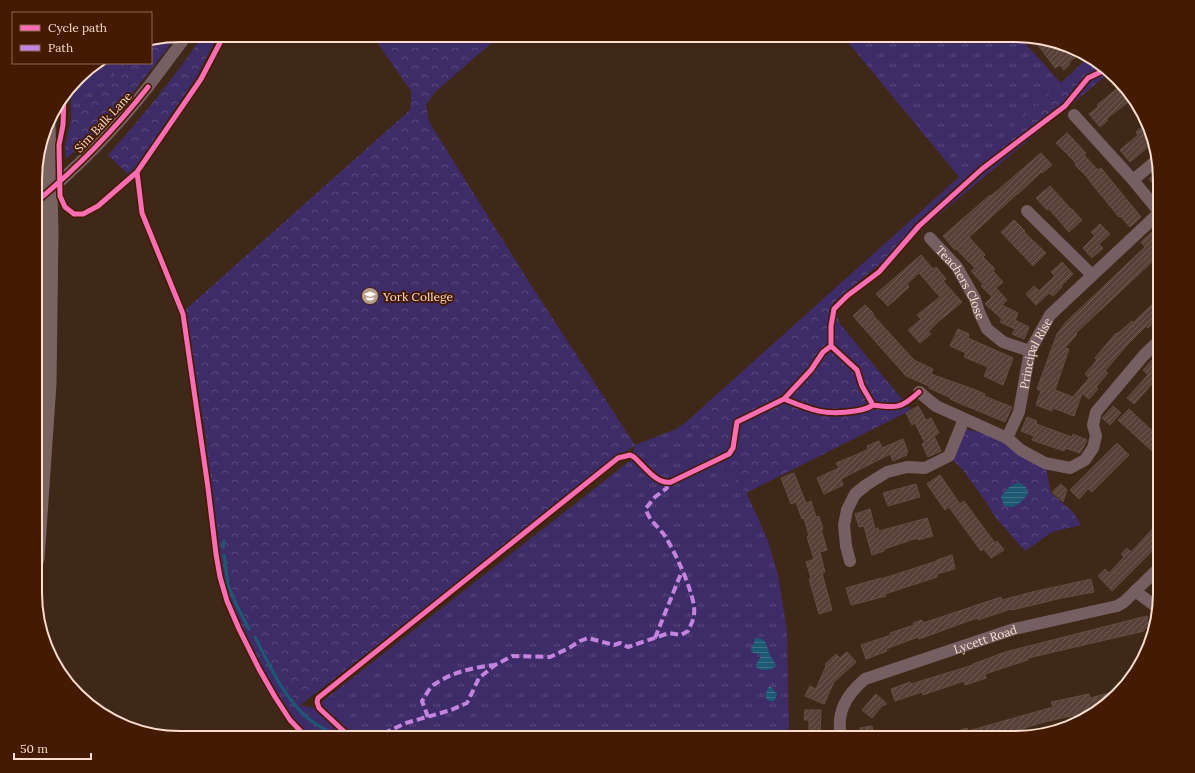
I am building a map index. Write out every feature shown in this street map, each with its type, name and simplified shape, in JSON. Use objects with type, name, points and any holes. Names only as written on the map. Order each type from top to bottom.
[{"type":"highway","points":[[42,472],[48,384],[50,231],[48,142]]},
{"type":"street","name":"Sim Balk Lane","points":[[42,196],[95,147],[126,114],[181,42]]},
{"type":"street","name":"Principal Rise","points":[[1074,115],[1133,180],[1153,205]]},
{"type":"street","points":[[1133,180],[1152,164]]},
{"type":"street","points":[[1027,211],[1092,275]]},
{"type":"street","name":"Principal Rise","points":[[1007,438],[1019,412],[1030,352],[1050,315],[1153,219]]},
{"type":"street","name":"Teachers Close","points":[[930,238],[957,268],[975,299],[987,329],[1003,342],[1030,352]]},
{"type":"street","points":[[919,392],[936,406],[1007,438],[1021,450],[1045,463],[1070,468],[1085,460],[1093,448],[1096,436],[1093,425],[1096,412],[1144,355],[1153,347]]},
{"type":"street","points":[[850,562],[846,546],[844,525],[847,510],[855,494],[886,472],[907,467],[925,468],[949,456],[964,419]]},
{"type":"street","name":"Lycett Road","points":[[840,731],[841,712],[846,700],[851,692],[865,679],[1014,630],[1117,606],[1124,602],[1153,574]]},
{"type":"street","points":[[1135,591],[1153,604]]},
{"type":"green space","points":[[172,42],[116,114],[66,159],[65,146],[71,120],[125,64],[152,64],[152,45]]},
{"type":"green space","points":[[198,42],[214,42],[196,78],[134,169],[128,174],[108,155],[181,67]]},
{"type":"green space","points":[[377,42],[493,42],[435,92],[426,105],[429,122],[529,282],[635,445],[299,706],[249,629],[229,580],[185,310],[410,110],[411,91]]},
{"type":"green space","points":[[848,42],[1024,42],[1061,83],[959,177]]},
{"type":"green space","points":[[1085,61],[1106,76],[833,303],[840,324],[911,410],[746,493],[686,422],[959,177]]},
{"type":"green space","points":[[105,64],[125,64],[71,120],[71,95],[76,89],[89,76]]},
{"type":"green space","points":[[686,422],[747,494],[768,541],[778,575],[787,631],[789,731],[296,731],[275,705],[256,672],[230,617],[218,584],[200,451],[208,446],[229,580],[253,635],[299,705],[314,708],[631,460],[635,445],[676,429]]},
{"type":"green space","points":[[960,428],[1007,438],[1045,463],[1051,493],[1073,512],[1081,525],[1052,532],[1025,551],[996,518],[962,469],[949,456]]},
{"type":"water","points":[[1020,483],[1026,487],[1028,494],[1021,502],[1013,507],[1004,506],[1001,497],[1003,494],[1011,486]]},
{"type":"water","points":[[755,638],[760,638],[765,641],[769,654],[775,663],[775,666],[772,669],[763,670],[755,666],[761,656],[760,654],[753,653],[751,651]]},
{"type":"water","points":[[770,686],[777,694],[775,700],[772,702],[766,699],[767,690]]},
{"type":"building","points":[[1037,44],[1059,49],[1075,56],[1076,57],[1069,62],[1070,64],[1064,70],[1060,65],[1055,68]]},
{"type":"building","points":[[1118,88],[1129,102],[1106,119],[1108,120],[1100,127],[1089,114],[1099,106],[1097,105]]},
{"type":"building","points":[[1143,127],[1148,147],[1130,162],[1120,150],[1138,135],[1136,132]]},
{"type":"building","points":[[1067,133],[1086,153],[1084,155],[1098,170],[1101,168],[1141,217],[1130,227],[1120,216],[1119,217],[1088,178],[1076,166],[1075,162],[1056,143]]},
{"type":"building","points":[[1041,153],[1052,165],[1042,173],[1041,172],[969,237],[985,255],[983,257],[995,269],[993,271],[1003,282],[996,288],[1007,300],[1002,305],[1018,313],[1015,320],[1029,327],[1024,339],[1012,334],[1015,329],[1000,322],[1002,319],[985,304],[992,297],[981,286],[983,284],[971,271],[975,268],[956,249],[955,250],[943,236]]},
{"type":"building","points":[[1153,176],[1153,184],[1149,179]]},
{"type":"building","points":[[1050,186],[1082,220],[1069,232],[1049,209],[1047,210],[1036,198]]},
{"type":"building","points":[[1014,220],[1046,253],[1033,266],[1001,232]]},
{"type":"building","points":[[1100,224],[1110,234],[1099,244],[1103,248],[1092,258],[1083,248],[1095,236],[1091,232]]},
{"type":"building","points":[[1152,232],[1153,233],[1153,261],[1076,333],[1077,334],[1065,348],[1069,349],[1055,390],[1073,397],[1089,378],[1085,374],[1097,360],[1095,358],[1116,333],[1117,334],[1132,321],[1133,323],[1153,304],[1153,323],[1148,328],[1146,326],[1127,345],[1105,371],[1108,373],[1096,387],[1098,389],[1089,399],[1082,393],[1074,416],[1053,408],[1052,411],[1036,405],[1041,391],[1037,389],[1057,334],[1067,321],[1145,247],[1141,242]]},
{"type":"building","points":[[921,255],[933,269],[936,267],[946,279],[943,281],[962,302],[939,321],[928,332],[931,334],[920,343],[908,330],[921,319],[917,315],[940,297],[919,273],[907,284],[909,287],[888,306],[876,294]]},
{"type":"building","points":[[1062,262],[1073,274],[1053,296],[1049,293],[1036,305],[1026,294],[1034,286],[1039,291],[1055,276],[1051,272]]},
{"type":"building","points":[[865,305],[914,360],[933,369],[931,374],[973,389],[985,394],[984,396],[1012,407],[1005,422],[950,399],[951,398],[929,388],[929,386],[906,376],[853,316]]},
{"type":"building","points":[[958,329],[969,334],[968,338],[1013,358],[1003,385],[984,376],[988,367],[964,357],[966,353],[950,346]]},
{"type":"building","points":[[1153,359],[1153,385],[1152,384],[1134,404],[1127,398],[1148,375],[1143,370]]},
{"type":"building","points":[[918,406],[926,420],[931,418],[939,433],[934,436],[941,451],[928,457],[922,444],[925,443],[915,423],[912,425],[906,413]]},
{"type":"building","points":[[1113,406],[1121,413],[1110,425],[1102,418]]},
{"type":"building","points":[[1129,409],[1153,431],[1153,450],[1152,451],[1118,420]]},
{"type":"building","points":[[1027,417],[1037,421],[1036,424],[1072,437],[1073,434],[1087,440],[1080,453],[1065,448],[1064,451],[1032,440],[1034,436],[1021,431]]},
{"type":"building","points":[[903,439],[908,452],[906,453],[907,455],[893,461],[890,454],[841,479],[843,485],[824,494],[817,478],[839,468],[836,463],[868,449],[867,446],[879,441],[882,448]]},
{"type":"building","points":[[1117,443],[1129,455],[1092,492],[1088,489],[1079,499],[1070,490]]},
{"type":"building","points":[[794,473],[806,503],[811,501],[816,517],[819,516],[827,550],[820,552],[825,572],[822,573],[832,610],[819,614],[809,579],[811,578],[806,562],[814,559],[807,537],[809,536],[804,518],[802,519],[796,502],[791,504],[781,478]]},
{"type":"building","points":[[940,475],[960,504],[964,501],[995,543],[997,541],[1004,550],[991,558],[984,549],[981,551],[949,507],[945,510],[927,484]]},
{"type":"building","points":[[916,484],[920,497],[888,506],[883,493]]},
{"type":"building","points":[[1061,484],[1067,490],[1063,502],[1052,492]]},
{"type":"building","points":[[870,509],[875,529],[878,528],[879,531],[927,518],[933,536],[918,540],[917,538],[884,549],[884,551],[872,555],[864,526],[859,527],[855,514]]},
{"type":"building","points":[[1153,528],[1153,550],[1112,591],[1098,576],[1105,569],[1109,573],[1124,557],[1121,554],[1127,548],[1131,552]]},
{"type":"building","points":[[952,555],[955,569],[937,574],[937,577],[885,594],[886,596],[851,605],[846,588],[881,579]]},
{"type":"building","points":[[1091,579],[1094,592],[1011,609],[978,620],[977,618],[919,639],[918,637],[886,649],[887,651],[866,659],[861,645],[891,635],[890,633],[914,625],[913,623],[922,620],[923,623],[1001,597],[1002,600]]},
{"type":"building","points":[[1147,616],[1149,625],[1148,627],[1144,629],[1144,631],[1028,658],[1028,660],[985,674],[986,678],[965,685],[964,681],[923,695],[922,692],[895,701],[891,689],[910,682],[911,684],[973,665],[1005,652]]},
{"type":"building","points":[[847,652],[856,662],[834,682],[824,704],[805,696],[810,686],[816,689],[826,666],[825,664],[836,654],[840,658]]},
{"type":"building","points":[[1111,692],[1084,713],[1044,722],[1015,731],[968,731],[1053,707],[1051,702],[1089,694],[1090,698]]},
{"type":"building","points":[[876,694],[887,704],[882,706],[872,718],[862,710]]},
{"type":"building","points":[[805,710],[821,710],[820,731],[809,731],[809,720],[804,720]]},
{"type":"building","points":[[872,726],[873,731],[860,731],[860,728]]},
{"type":"building","points":[[967,728],[968,731],[958,731]]},
{"type":"waterway","points":[[223,547],[224,541]]},
{"type":"waterway","points":[[224,555],[228,585],[249,629]]},
{"type":"waterway","points":[[255,637],[278,682],[285,692],[301,712],[317,725],[328,731]]},
{"type":"marked path","points":[[389,731],[406,723],[451,710],[467,703],[479,678],[495,665],[512,656],[550,657],[588,638],[614,645],[620,643],[628,647],[669,633],[681,635],[688,631],[693,621],[694,614],[694,607],[689,586],[669,543],[649,516],[646,508],[655,497],[667,488],[666,483]]},
{"type":"marked path","points":[[655,638],[682,571]]},
{"type":"marked path","points":[[428,717],[422,701],[433,685],[456,673],[495,665]]},
{"type":"cycle path","points":[[137,172],[201,79],[220,42]]},
{"type":"cycle path","points":[[873,405],[862,386],[857,370],[831,346],[831,326],[834,309],[847,296],[879,272],[919,226],[982,169],[1065,106],[1088,78],[1101,72]]},
{"type":"cycle path","points":[[42,197],[95,148],[148,87]]},
{"type":"cycle path","points":[[64,105],[63,125],[59,145],[60,196],[65,207],[74,214],[83,214],[98,206],[137,172],[142,213],[183,314],[216,554],[220,577],[227,601],[259,669],[290,720],[300,731]]},
{"type":"cycle path","points":[[784,399],[811,370],[823,352],[831,346]]},
{"type":"cycle path","points":[[344,731],[319,708],[317,702],[318,698],[618,458],[630,455],[656,478],[661,481],[671,482],[729,454],[733,448],[737,422],[784,399],[818,411],[835,413],[855,411],[873,405],[887,407],[898,406],[907,402],[919,392]]},
{"type":"place","name":"York College","points":[[370,296]]}]
